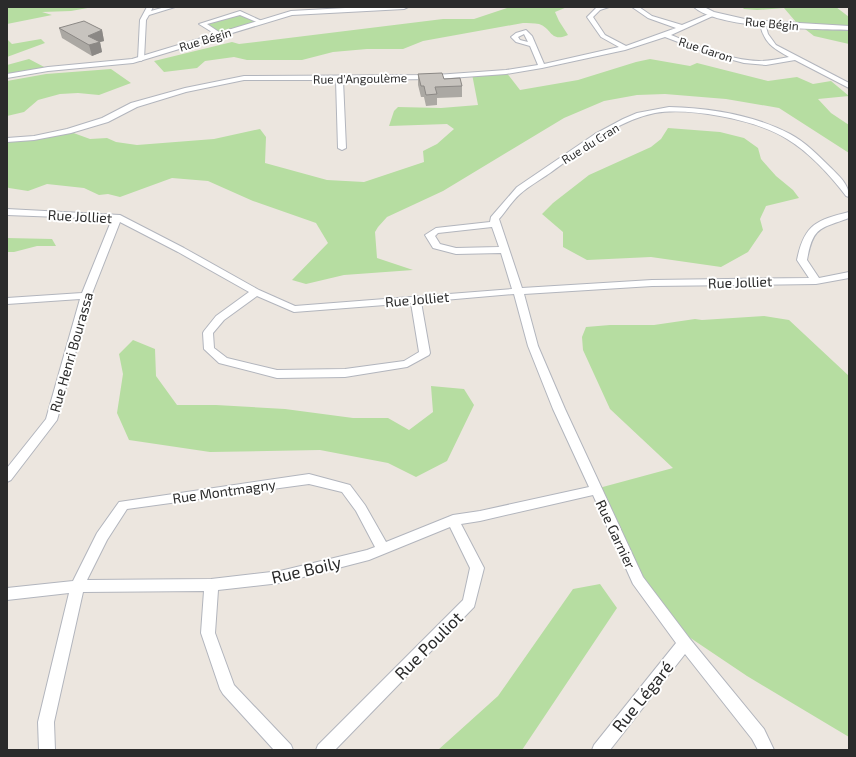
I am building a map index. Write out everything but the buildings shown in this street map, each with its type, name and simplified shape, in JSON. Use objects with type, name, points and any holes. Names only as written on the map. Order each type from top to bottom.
[{"type":"street","points":[[141,59],[143,20],[150,7]]},
{"type":"street","points":[[147,14],[172,7]]},
{"type":"street","name":"Rue Bégin","points":[[7,76],[48,68],[116,63],[141,59],[300,9],[404,7]]},
{"type":"street","points":[[606,7],[598,9],[590,17],[603,36],[625,48]]},
{"type":"street","points":[[635,7],[650,17],[680,27]]},
{"type":"street","name":"Rue Bégin","points":[[698,7],[713,14],[735,20],[763,24],[849,28]]},
{"type":"street","points":[[220,35],[202,24],[240,13],[261,22]]},
{"type":"street","name":"Rue d'Angoulème","points":[[7,140],[34,138],[68,132],[105,120],[134,105],[185,90],[244,78],[436,77],[506,72],[542,66],[625,48],[665,35],[680,27],[713,14]]},
{"type":"street","points":[[763,24],[765,34],[774,46],[849,86]]},
{"type":"street","name":"Rue Garon","points":[[665,35],[736,60],[756,63],[774,62],[795,58]]},
{"type":"street","points":[[533,45],[542,66]]},
{"type":"street","points":[[340,77],[342,148]]},
{"type":"street","name":"Rue du Cran","points":[[496,224],[494,219],[514,194],[604,132],[631,119],[655,111],[679,109],[709,113],[764,127],[789,137],[809,152],[849,194]]},
{"type":"street","name":"Rue Jolliet","points":[[7,212],[117,217],[181,250],[256,292],[294,309],[518,291],[652,283],[816,281],[849,275]]},
{"type":"street","points":[[816,281],[802,260],[805,243],[812,230],[825,223],[849,215]]},
{"type":"street","name":"Rue Henri Bourassa","points":[[7,477],[51,420],[86,296],[117,217]]},
{"type":"street","points":[[504,250],[456,251],[436,246],[430,235],[436,231],[496,224],[518,291]]},
{"type":"street","name":"Rue Garnier","points":[[518,291],[533,346],[595,490],[638,580],[685,643],[758,734],[766,750]]},
{"type":"street","points":[[256,292],[220,318],[208,333],[209,349],[222,361],[277,374],[344,373],[407,364],[425,353],[416,300]]},
{"type":"street","points":[[7,301],[86,296]]},
{"type":"street","name":"Rue Montmagny","points":[[77,586],[102,537],[124,505],[309,479],[346,488],[361,508],[382,550]]},
{"type":"street","name":"Rue Boily","points":[[7,594],[77,586],[211,585],[280,577],[382,550],[453,520],[480,516],[595,490]]},
{"type":"street","name":"Rue Pouliot","points":[[324,750],[469,603],[477,568],[453,520]]},
{"type":"street","points":[[211,585],[208,633],[228,689],[285,750]]},
{"type":"street","points":[[47,750],[46,722],[77,586]]},
{"type":"street","name":"Rue Légaré","points":[[600,750],[685,643]]},
{"type":"green space","points":[[7,7],[93,7],[71,11],[42,12],[52,15],[7,24]]},
{"type":"green space","points":[[510,7],[567,7],[555,12],[568,35],[562,37],[554,36],[539,24],[523,23],[423,41],[403,49],[367,49],[333,52],[302,60],[247,60],[234,57],[205,61],[197,68],[164,72],[154,61],[232,42],[239,44],[443,19],[474,19]]},
{"type":"green space","points":[[742,7],[836,7],[849,17],[849,44],[814,36],[796,22],[784,8],[757,10],[744,9]]},
{"type":"green space","points":[[240,13],[261,22],[220,35],[202,24]]},
{"type":"green space","points":[[7,39],[12,44],[41,39],[45,43],[7,57]]},
{"type":"green space","points":[[29,59],[48,69],[7,76],[7,65]]},
{"type":"green space","points":[[650,59],[690,66],[697,63],[768,81],[797,77],[813,84],[831,81],[849,96],[818,99],[831,113],[849,125],[849,153],[779,108],[726,99],[665,94],[637,95],[604,101],[564,118],[443,191],[387,217],[375,232],[377,258],[413,270],[344,275],[306,284],[292,280],[328,243],[316,223],[253,201],[208,181],[172,178],[120,197],[108,194],[99,195],[84,188],[47,184],[28,191],[7,187],[7,140],[68,131],[90,139],[107,138],[116,142],[137,145],[214,139],[260,129],[266,137],[265,163],[327,180],[364,182],[424,162],[423,151],[437,144],[454,129],[447,124],[389,126],[394,111],[398,107],[441,108],[478,105],[472,74],[506,72],[520,90],[578,80]]},
{"type":"green space","points":[[111,69],[131,83],[99,95],[78,93],[60,94],[38,100],[24,112],[7,116],[7,81],[46,74]]},
{"type":"green space","points":[[668,128],[720,132],[744,138],[758,148],[761,159],[776,176],[793,190],[799,198],[766,206],[760,219],[763,230],[748,252],[721,267],[651,257],[587,260],[563,247],[563,232],[542,214],[553,203],[589,175],[651,147],[661,139]]},
{"type":"green space","points":[[7,238],[52,239],[56,246],[37,246],[14,252],[7,252]]},
{"type":"green space","points":[[764,316],[789,320],[849,376],[849,737],[747,676],[689,637],[645,580],[599,488],[673,468],[610,409],[583,350],[582,337],[586,327],[610,325],[654,325],[695,319],[702,320]]},
{"type":"green space","points":[[133,340],[155,349],[156,376],[177,405],[216,405],[285,409],[353,418],[388,418],[409,430],[433,412],[431,386],[464,389],[474,405],[447,461],[416,477],[388,463],[320,450],[210,452],[129,440],[117,413],[123,374],[119,354]]},
{"type":"green space","points":[[600,584],[617,608],[522,750],[438,750],[498,696],[573,589]]}]
